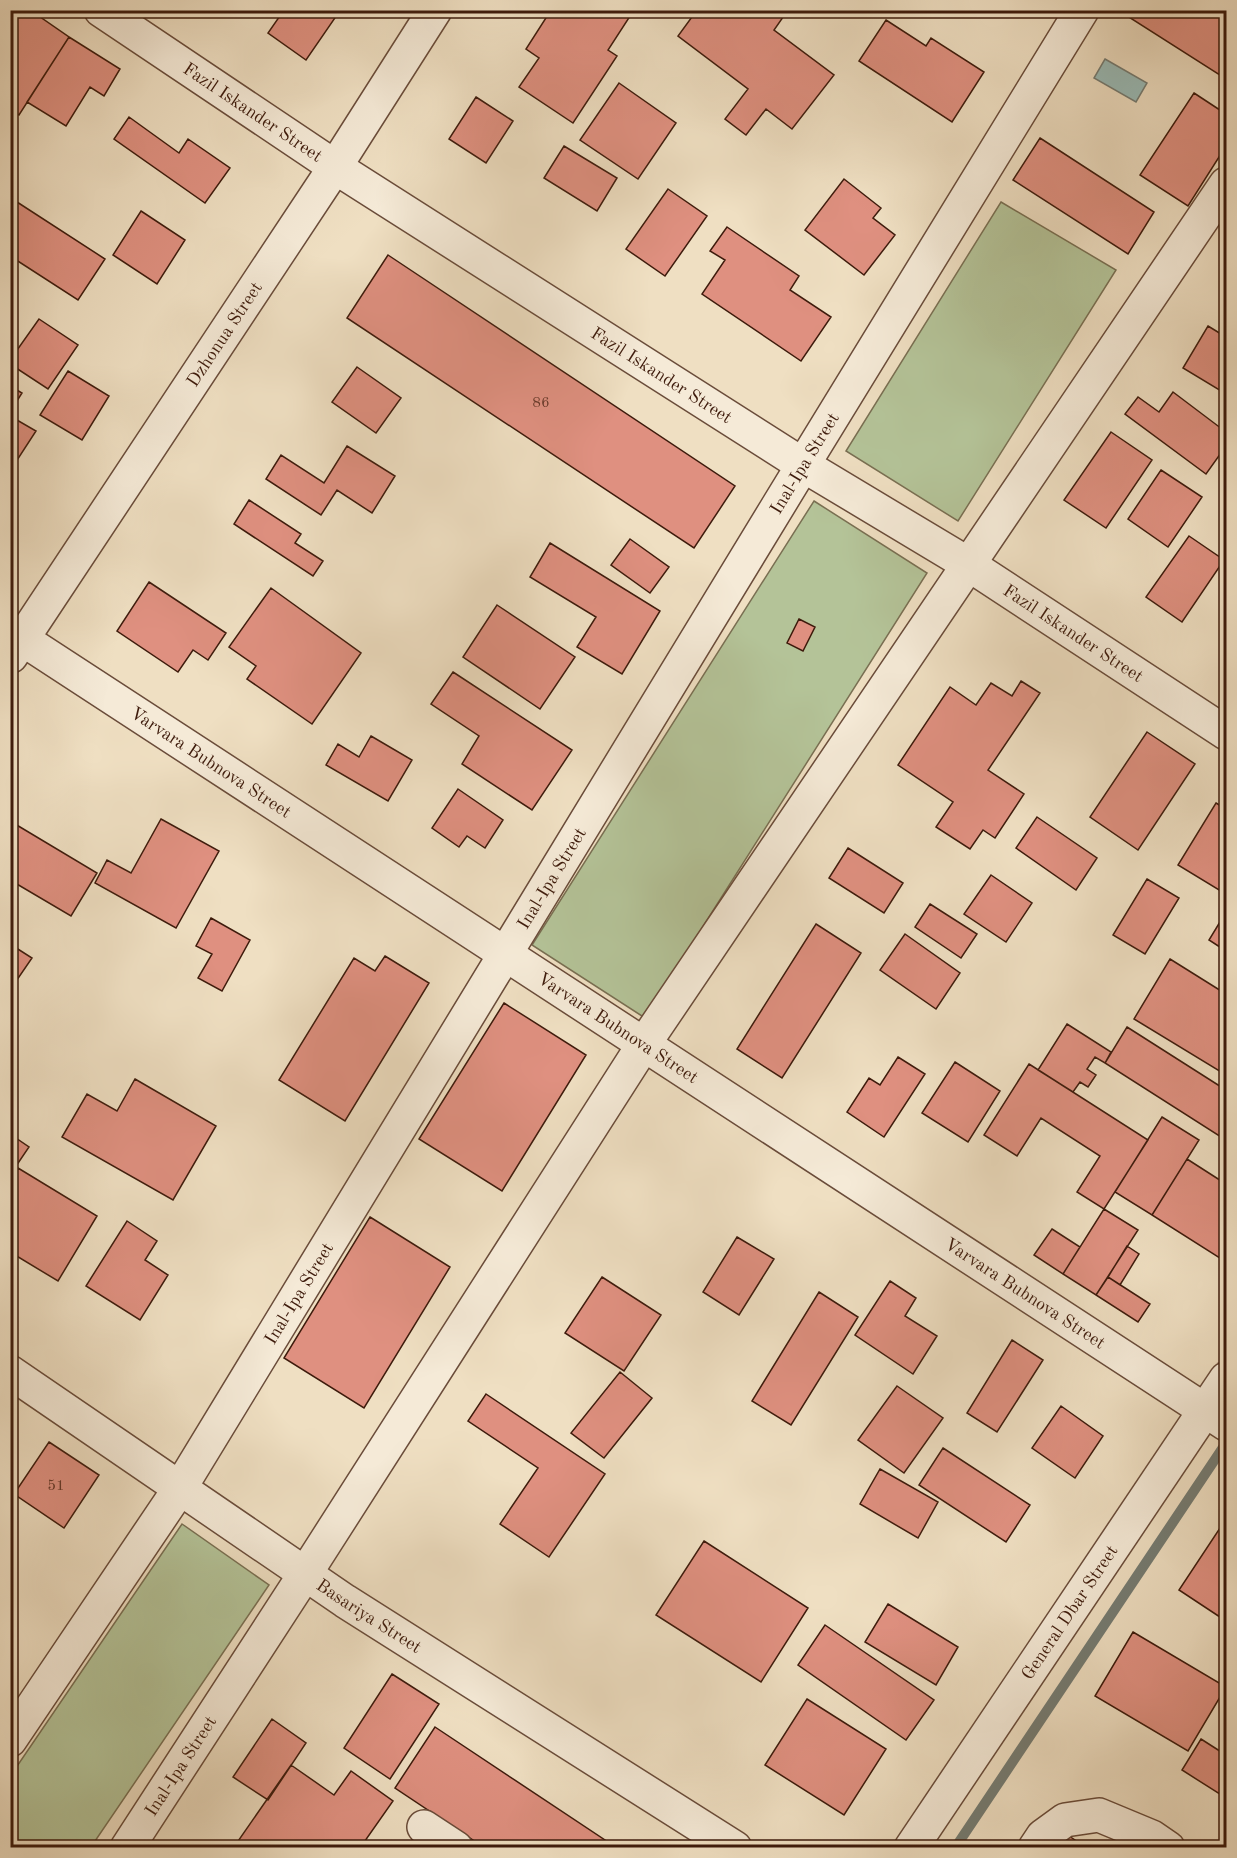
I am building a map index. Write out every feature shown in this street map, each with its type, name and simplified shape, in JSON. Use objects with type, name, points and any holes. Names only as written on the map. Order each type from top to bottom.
[{"type":"street","name":"Fazil Iskander Street","points":[[101,10],[335,167],[803,465],[968,564],[1227,733]]},
{"type":"street","name":"Dzhonua Street","points":[[14,642],[335,167],[435,10]]},
{"type":"street","name":"Inal-Ipa Street","points":[[10,1740],[180,1488],[1082,10]]},
{"type":"street","name":"Inal-Ipa Street","points":[[127,1848],[644,1044],[1227,184]]},
{"type":"street","name":"Varvara Bubnova Street","points":[[14,642],[506,953],[1216,1417]]},
{"type":"street","name":"Basariya Street","points":[[10,1372],[345,1601],[731,1846]]},
{"type":"street","name":"General Dbar Street","points":[[911,1848],[1216,1417],[1227,1379]]},
{"type":"street","points":[[1035,1848],[1043,1836],[1065,1820],[1099,1815],[1152,1838],[1168,1848]]},
{"type":"street","points":[[424,1827],[456,1848]]},
{"type":"green space","points":[[1001,202],[1116,270],[958,521],[846,451]]},
{"type":"green space","points":[[814,501],[927,573],[645,1018],[532,945]]},
{"type":"green space","points":[[182,1524],[269,1585],[91,1847],[11,1847],[11,1775]]},
{"type":"water","points":[[1105,59],[1147,83],[1136,102],[1094,78]]},
{"type":"building","points":[[10,10],[30,10],[69,37],[19,115],[10,110],[10,29],[12,27]]},
{"type":"building","points":[[284,10],[331,10],[337,15],[306,60],[268,33]]},
{"type":"building","points":[[551,10],[634,10],[608,50],[617,56],[573,123],[519,87],[539,58],[526,49]]},
{"type":"building","points":[[697,10],[788,10],[774,30],[834,75],[792,129],[766,109],[746,135],[725,119],[748,89],[678,36]]},
{"type":"building","points":[[1126,10],[1226,10],[1226,79],[1124,14]]},
{"type":"building","points":[[886,20],[926,46],[931,38],[984,72],[952,122],[859,61]]},
{"type":"building","points":[[69,37],[120,69],[104,96],[90,87],[66,126],[27,102]]},
{"type":"building","points":[[619,83],[676,123],[638,179],[580,140]]},
{"type":"building","points":[[1194,93],[1226,114],[1226,146],[1188,206],[1140,175]]},
{"type":"building","points":[[476,97],[513,121],[486,163],[449,139]]},
{"type":"building","points":[[129,117],[179,153],[188,139],[230,168],[205,203],[114,139]]},
{"type":"building","points":[[1040,138],[1154,212],[1128,254],[1013,180]]},
{"type":"building","points":[[564,146],[617,178],[597,211],[544,178]]},
{"type":"building","points":[[844,179],[881,208],[873,218],[895,235],[864,275],[805,230]]},
{"type":"building","points":[[668,189],[707,216],[665,276],[626,249]]},
{"type":"building","points":[[17,202],[105,259],[78,300],[10,256],[10,213]]},
{"type":"building","points":[[141,211],[185,240],[157,284],[113,255]]},
{"type":"building","points":[[727,227],[799,276],[790,290],[831,317],[801,361],[702,294],[725,260],[710,251]]},
{"type":"building","points":[[388,255],[735,486],[694,548],[347,318]]},
{"type":"building","points":[[39,319],[78,345],[48,389],[10,364],[10,360]]},
{"type":"building","points":[[1208,326],[1226,337],[1226,394],[1183,368]]},
{"type":"building","points":[[357,367],[401,398],[376,433],[332,402]]},
{"type":"building","points":[[68,371],[109,396],[82,440],[40,415]]},
{"type":"building","points":[[10,386],[22,393],[10,412]]},
{"type":"building","points":[[1173,392],[1226,432],[1226,446],[1206,474],[1125,414],[1138,397],[1159,412]]},
{"type":"building","points":[[10,416],[36,431],[10,471]]},
{"type":"building","points":[[1111,432],[1152,460],[1106,528],[1064,500]]},
{"type":"building","points":[[347,446],[395,476],[372,513],[337,490],[321,515],[266,479],[281,455],[324,483]]},
{"type":"building","points":[[1161,470],[1202,497],[1168,547],[1128,519]]},
{"type":"building","points":[[249,500],[301,534],[295,543],[323,561],[313,576],[234,524]]},
{"type":"building","points":[[1189,536],[1224,560],[1182,622],[1146,597]]},
{"type":"building","points":[[630,539],[669,567],[650,593],[611,565]]},
{"type":"building","points":[[550,543],[660,611],[622,674],[577,647],[596,617],[530,577]]},
{"type":"building","points":[[149,582],[226,633],[208,660],[193,650],[178,672],[117,631]]},
{"type":"building","points":[[271,588],[361,653],[312,724],[247,679],[256,666],[229,647]]},
{"type":"building","points":[[497,605],[575,657],[540,709],[463,657]]},
{"type":"building","points":[[799,619],[815,627],[803,651],[787,643]]},
{"type":"building","points":[[453,672],[572,750],[532,810],[462,764],[479,736],[431,704]]},
{"type":"building","points":[[1021,681],[1040,693],[988,770],[1024,794],[995,838],[983,830],[970,849],[936,827],[953,802],[898,765],[950,687],[976,705],[991,683],[1012,696]]},
{"type":"building","points":[[1147,732],[1195,764],[1138,850],[1090,817]]},
{"type":"building","points":[[371,736],[412,760],[388,801],[326,765],[338,744],[359,757]]},
{"type":"building","points":[[458,789],[503,820],[485,848],[467,836],[459,847],[432,828]]},
{"type":"building","points":[[1216,803],[1226,809],[1226,889],[1224,893],[1178,865]]},
{"type":"building","points":[[1037,817],[1097,858],[1076,890],[1016,848]]},
{"type":"building","points":[[161,819],[219,851],[176,928],[95,883],[107,860],[131,873]]},
{"type":"building","points":[[10,821],[97,873],[71,916],[10,880]]},
{"type":"building","points":[[848,848],[903,883],[884,913],[829,878]]},
{"type":"building","points":[[991,875],[1032,903],[1006,942],[964,914]]},
{"type":"building","points":[[1147,879],[1179,898],[1145,954],[1113,935]]},
{"type":"building","points":[[930,904],[977,934],[961,958],[915,927]]},
{"type":"building","points":[[1226,912],[1226,951],[1209,940]]},
{"type":"building","points":[[211,918],[250,940],[222,991],[198,978],[212,954],[196,946]]},
{"type":"building","points":[[816,924],[861,953],[782,1078],[737,1049]]},
{"type":"building","points":[[905,934],[960,973],[936,1009],[880,970]]},
{"type":"building","points":[[10,944],[32,958],[10,990]]},
{"type":"building","points":[[385,956],[429,983],[345,1121],[279,1080],[354,958],[375,971]]},
{"type":"building","points":[[1170,959],[1226,994],[1226,1075],[1134,1019]]},
{"type":"building","points":[[504,1003],[586,1055],[502,1191],[419,1139]]},
{"type":"building","points":[[1067,1024],[1111,1052],[1105,1063],[1095,1057],[1087,1069],[1096,1075],[1088,1087],[1080,1082],[1073,1092],[1038,1070]]},
{"type":"building","points":[[1127,1027],[1226,1090],[1226,1129],[1221,1137],[1105,1063]]},
{"type":"building","points":[[898,1057],[925,1074],[884,1137],[847,1112],[869,1078],[880,1085]]},
{"type":"building","points":[[955,1062],[1000,1091],[968,1142],[922,1113]]},
{"type":"building","points":[[1029,1064],[1148,1140],[1104,1209],[1077,1192],[1100,1156],[1041,1118],[1017,1156],[984,1135]]},
{"type":"building","points":[[135,1079],[216,1126],[173,1200],[62,1137],[87,1094],[117,1111]]},
{"type":"building","points":[[1162,1117],[1199,1140],[1152,1215],[1115,1192]]},
{"type":"building","points":[[10,1134],[29,1147],[10,1175]]},
{"type":"building","points":[[1187,1159],[1226,1184],[1226,1262],[1152,1215]]},
{"type":"building","points":[[18,1168],[97,1216],[58,1281],[10,1252],[10,1181]]},
{"type":"building","points":[[1104,1209],[1138,1230],[1096,1295],[1063,1274]]},
{"type":"building","points":[[370,1217],[450,1267],[364,1408],[284,1358]]},
{"type":"building","points":[[127,1221],[157,1241],[145,1260],[168,1275],[140,1320],[86,1286]]},
{"type":"building","points":[[1052,1229],[1080,1247],[1063,1274],[1034,1255]]},
{"type":"building","points":[[737,1237],[774,1259],[739,1315],[703,1292]]},
{"type":"building","points":[[1127,1246],[1139,1254],[1120,1285],[1108,1277]]},
{"type":"building","points":[[602,1277],[661,1315],[624,1371],[565,1333]]},
{"type":"building","points":[[1108,1277],[1150,1304],[1138,1322],[1096,1295]]},
{"type":"building","points":[[890,1281],[916,1298],[905,1316],[937,1336],[913,1374],[855,1335]]},
{"type":"building","points":[[819,1292],[858,1317],[791,1425],[752,1401]]},
{"type":"building","points":[[1012,1340],[1043,1360],[997,1432],[967,1413]]},
{"type":"building","points":[[620,1372],[652,1398],[604,1458],[571,1433]]},
{"type":"building","points":[[897,1386],[943,1418],[904,1473],[858,1440]]},
{"type":"building","points":[[486,1394],[605,1474],[549,1557],[500,1524],[538,1468],[468,1421]]},
{"type":"building","points":[[1061,1406],[1103,1436],[1075,1478],[1032,1448]]},
{"type":"building","points":[[49,1442],[99,1475],[64,1528],[14,1494]]},
{"type":"building","points":[[943,1448],[1030,1505],[1006,1542],[919,1485]]},
{"type":"building","points":[[880,1469],[938,1502],[918,1538],[860,1504]]},
{"type":"building","points":[[1220,1528],[1226,1532],[1226,1621],[1179,1590]]},
{"type":"building","points":[[704,1541],[808,1608],[761,1682],[656,1615]]},
{"type":"building","points":[[888,1604],[958,1647],[936,1685],[865,1642]]},
{"type":"building","points":[[825,1625],[934,1700],[906,1740],[798,1665]]},
{"type":"building","points":[[1133,1632],[1226,1687],[1188,1751],[1095,1696]]},
{"type":"building","points":[[392,1674],[439,1704],[390,1779],[344,1748]]},
{"type":"building","points":[[807,1699],[886,1749],[844,1815],[765,1765]]},
{"type":"building","points":[[272,1719],[306,1743],[268,1800],[233,1777]]},
{"type":"building","points":[[435,1727],[617,1848],[485,1848],[395,1788]]},
{"type":"building","points":[[1201,1739],[1226,1755],[1226,1798],[1182,1770]]},
{"type":"building","points":[[291,1765],[334,1795],[351,1771],[393,1801],[360,1848],[241,1848],[236,1844]]},
{"type":"building","points":[[1060,1830],[1087,1848],[1047,1848]]},
{"type":"waterway","points":[[955,1848],[1226,1443]]}]
